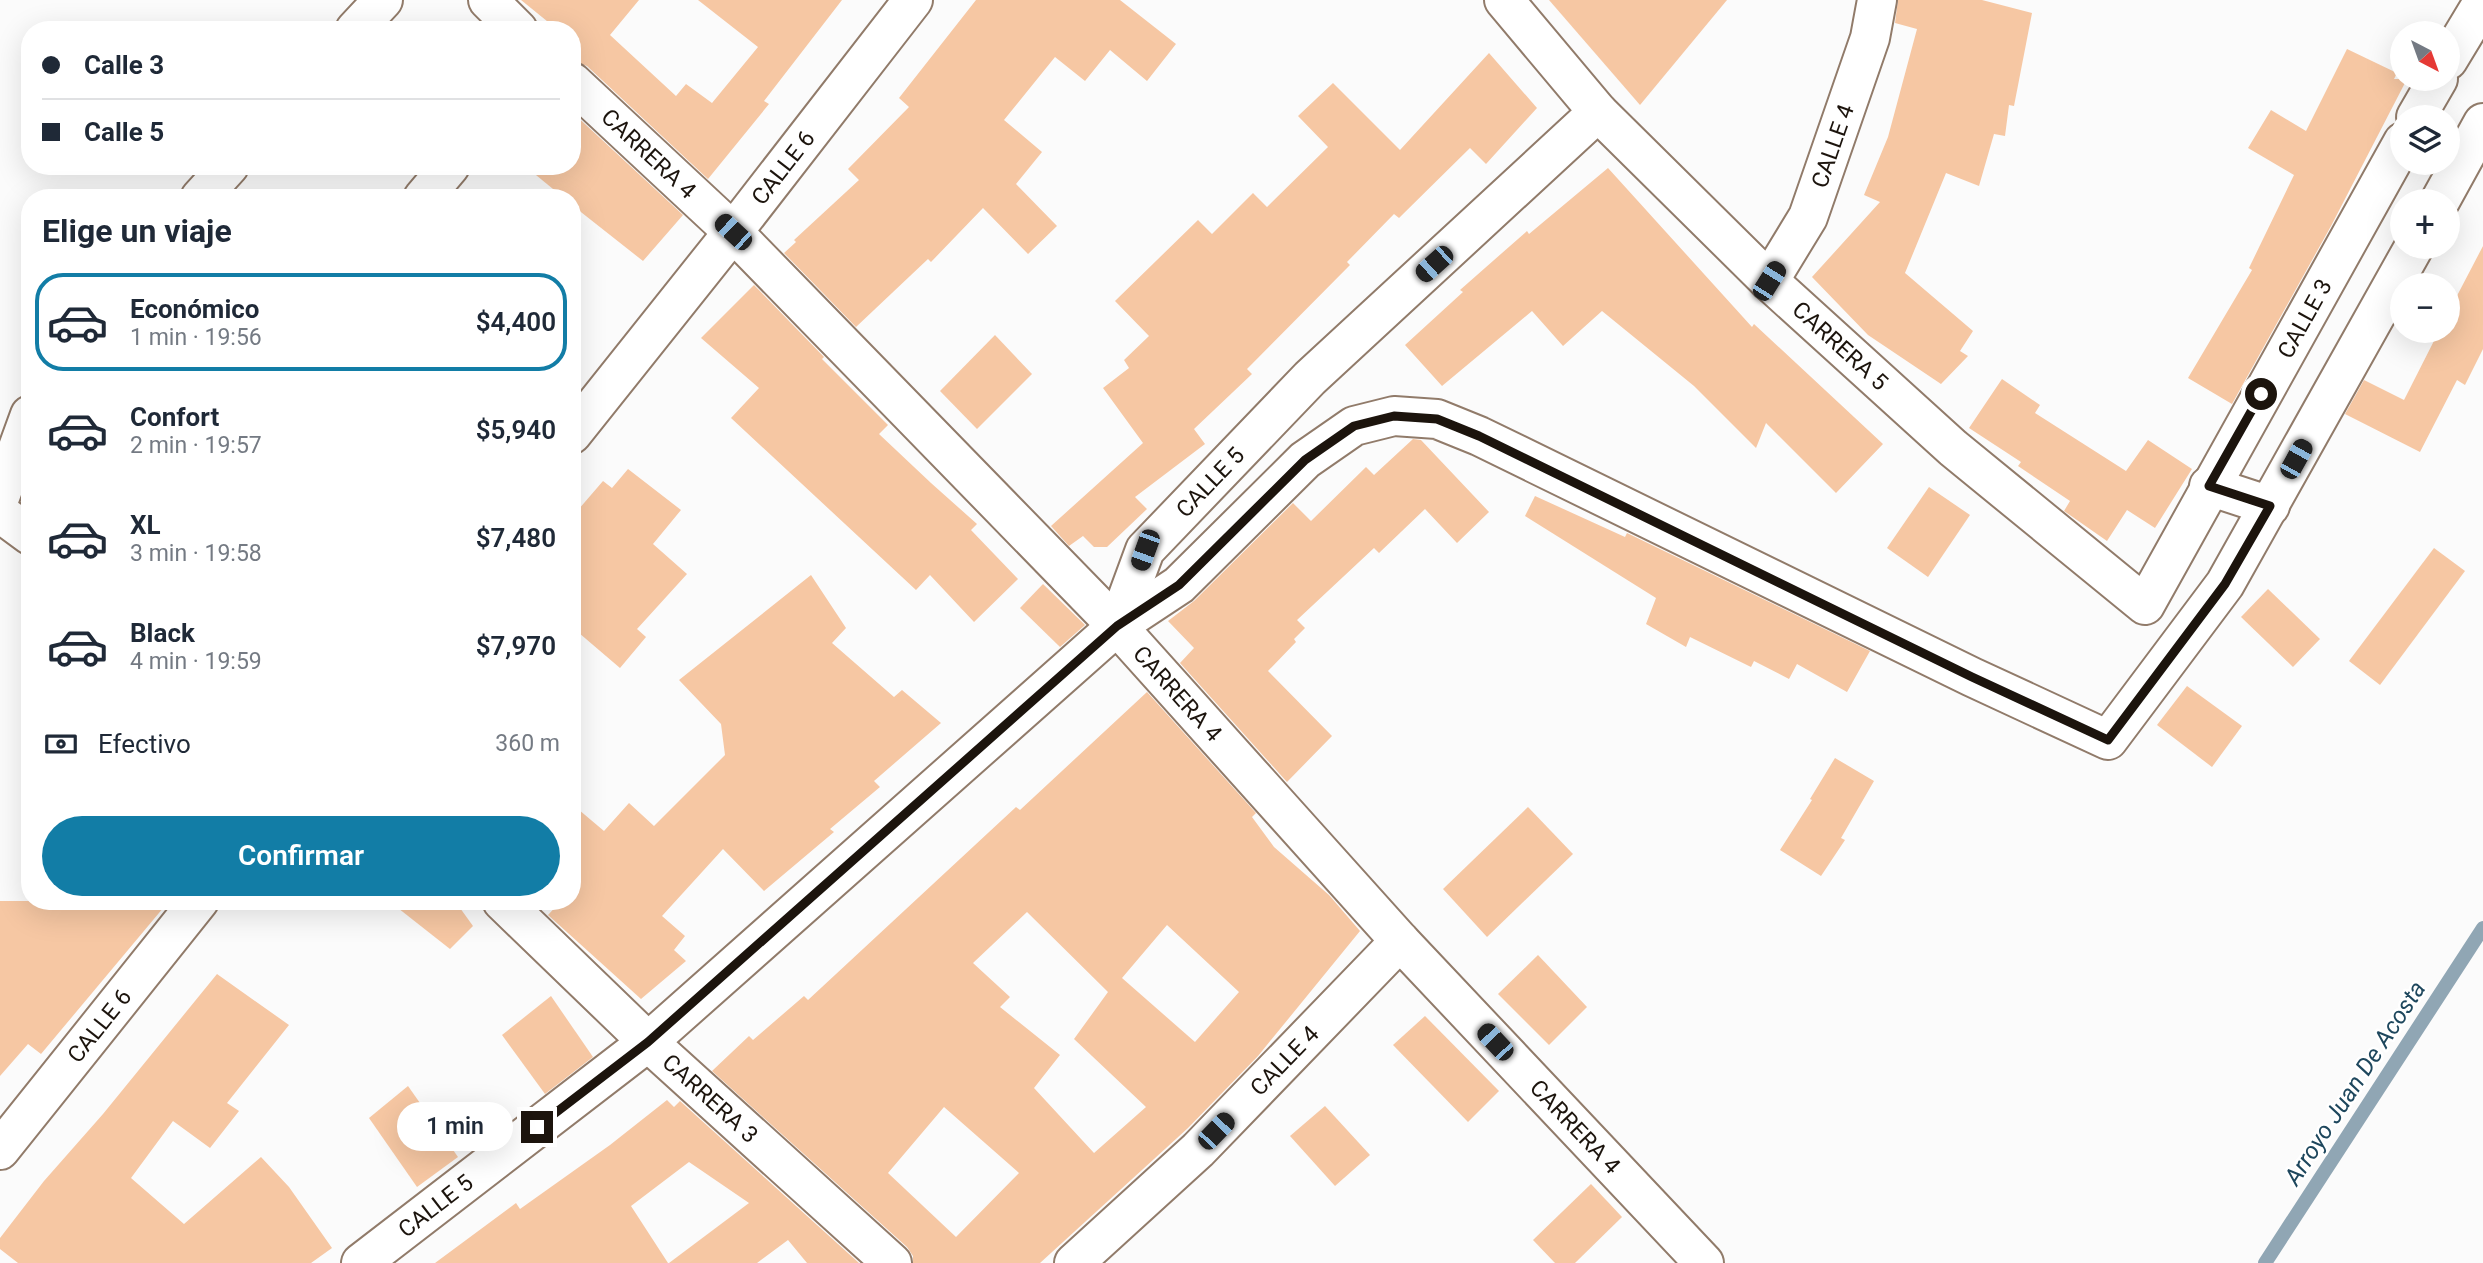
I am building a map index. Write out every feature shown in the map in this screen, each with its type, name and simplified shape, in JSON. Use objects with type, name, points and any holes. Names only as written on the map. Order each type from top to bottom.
[{"type":"street","points":[[363,21],[383,0]]},
{"type":"street","points":[[488,0],[509,21]]},
{"type":"street","name":"CALLE 6","points":[[581,423],[913,0]]},
{"type":"street","name":"CARRERA 5","points":[[1504,0],[1598,112],[1769,281],[1953,447],[2145,605]]},
{"type":"street","name":"CALLE 4","points":[[1769,281],[1808,217],[1870,38],[1877,0]]},
{"type":"street","points":[[2460,41],[2483,2]]},
{"type":"street","name":"CARRERA 4","points":[[581,90],[733,232],[1117,626],[1400,942],[1704,1263]]},
{"type":"street","name":"CALLE 5","points":[[361,1263],[648,1042],[1117,626],[1145,550],[1310,378],[1598,112]]},
{"type":"street","points":[[2447,189],[2483,123]]},
{"type":"street","name":"CALLE 3","points":[[2145,605],[2390,165]]},
{"type":"street","points":[[208,189],[221,175]]},
{"type":"street","points":[[431,189],[443,175]]},
{"type":"street","points":[[1117,626],[1179,585],[1305,460],[1354,426],[1394,416],[1437,419],[1479,436],[1972,677],[2108,740],[2225,584],[2407,259]]},
{"type":"street","points":[[0,497],[21,440]]},
{"type":"street","points":[[2209,486],[2270,506]]},
{"type":"street","points":[[0,513],[21,528]]},
{"type":"street","name":"CALLE 6","points":[[0,1150],[192,910]]},
{"type":"street","name":"CARRERA 3","points":[[511,910],[648,1042],[892,1263]]},
{"type":"street","name":"CALLE 4","points":[[1074,1263],[1198,1150],[1400,942]]},
{"type":"building","points":[[521,0],[639,0],[610,35],[676,96],[686,84],[712,103],[758,47],[698,0],[842,0],[764,101],[769,104],[708,179],[587,66],[581,64],[581,21],[547,21]]},
{"type":"building","points":[[976,0],[1120,0],[1176,44],[1147,81],[1110,50],[1085,81],[1055,57],[1004,120],[1042,152],[1016,184],[1057,226],[1028,254],[983,208],[931,262],[928,259],[856,327],[784,253],[796,242],[794,240],[859,180],[848,169],[909,107],[899,98]]},
{"type":"building","points":[[1549,0],[1727,0],[1640,105]]},
{"type":"building","points":[[1898,0],[1982,0],[2032,13],[2014,106],[2009,105],[2005,136],[1994,134],[1979,186],[1946,173],[1905,273],[1973,331],[1960,351],[1968,356],[1941,384],[1868,335],[1812,277],[1880,202],[1864,195],[1888,137],[1917,29],[1895,23]]},
{"type":"building","points":[[2347,49],[2390,70],[2390,91],[2401,91],[2394,105],[2390,105],[2390,112],[2331,226],[2232,404],[2188,378],[2252,270],[2249,268],[2294,175],[2248,148],[2271,110],[2306,131]]},
{"type":"building","points":[[1489,53],[1537,108],[1486,164],[1470,148],[1399,218],[1394,214],[1347,262],[1350,265],[1247,369],[1252,374],[1194,429],[1205,444],[1135,497],[1147,509],[1107,547],[1094,547],[1083,536],[1069,546],[1051,526],[1143,443],[1103,388],[1129,368],[1124,360],[1149,336],[1115,301],[1198,220],[1212,234],[1253,193],[1267,207],[1328,147],[1298,116],[1333,83],[1400,150]]},
{"type":"building","points":[[581,120],[683,215],[643,261],[581,212],[581,189],[553,189],[536,175],[581,175]]},
{"type":"building","points":[[1608,168],[1752,327],[1754,324],[1883,444],[1836,493],[1766,423],[1756,448],[1694,386],[1602,311],[1563,346],[1532,311],[1442,386],[1405,345],[1463,292],[1460,290],[1527,231],[1529,234]]},
{"type":"building","points":[[2483,246],[2483,349],[2465,385],[2457,380],[2420,452],[2345,414],[2364,380],[2404,400],[2433,343],[2460,343],[2460,290]]},
{"type":"building","points":[[754,285],[888,425],[879,434],[977,524],[971,530],[1018,579],[974,622],[930,575],[916,590],[731,418],[759,388],[701,338]]},
{"type":"building","points":[[995,335],[1032,374],[977,429],[940,391]]},
{"type":"building","points":[[2002,379],[2040,405],[2035,413],[2126,471],[2148,440],[2192,469],[2155,528],[2127,510],[2107,541],[2064,511],[2070,501],[2018,466],[2021,462],[1969,428]]},
{"type":"building","points":[[1413,439],[1421,440],[1489,512],[1457,543],[1425,509],[1379,553],[1374,548],[1297,620],[1305,628],[1294,639],[1296,642],[1268,671],[1332,736],[1287,782],[1180,663],[1194,648],[1168,621],[1194,601],[1293,503],[1311,521],[1366,467],[1374,475]]},
{"type":"building","points":[[628,469],[681,510],[653,544],[687,574],[637,629],[646,637],[620,668],[581,635],[581,507],[603,481],[612,488]]},
{"type":"building","points":[[1929,487],[1970,515],[1928,577],[1887,548]]},
{"type":"building","points":[[1535,496],[1625,537],[1627,533],[1870,651],[1847,692],[1797,664],[1789,679],[1754,661],[1751,667],[1690,637],[1686,647],[1646,624],[1656,598],[1525,516]]},
{"type":"building","points":[[2434,548],[2465,571],[2380,685],[2349,661]]},
{"type":"building","points":[[811,575],[846,628],[832,643],[894,697],[902,690],[941,723],[874,781],[880,787],[830,829],[834,832],[764,891],[723,849],[662,916],[685,936],[674,950],[686,961],[641,999],[548,915],[553,910],[581,910],[581,812],[604,831],[629,803],[654,826],[725,755],[721,724],[679,680]]},
{"type":"building","points":[[1043,584],[1085,625],[1060,647],[1020,608]]},
{"type":"building","points":[[2268,589],[2320,639],[2293,667],[2241,617]]},
{"type":"building","points":[[2187,686],[2242,726],[2212,767],[2157,725]]},
{"type":"building","points":[[1147,692],[1256,813],[1252,817],[1274,847],[1329,895],[1360,931],[1258,1056],[1188,1128],[1040,1263],[913,1263],[913,1256],[907,1247],[712,1071],[749,1036],[753,1040],[804,996],[808,1000],[1016,807],[1020,810]],"holes":[[[1027,912],[1108,992],[1074,1039],[1146,1107],[1094,1153],[1034,1088],[1060,1055],[1000,1007],[1010,997],[973,963]],[[1167,925],[1239,992],[1195,1042],[1122,978]],[[944,1107],[1019,1173],[956,1237],[888,1173]]]},
{"type":"building","points":[[1835,758],[1874,781],[1841,838],[1845,840],[1821,876],[1780,850]]},
{"type":"building","points":[[1528,807],[1573,854],[1487,937],[1443,889]]},
{"type":"building","points":[[0,901],[21,901],[21,910],[161,910],[41,1054],[28,1044],[0,1076]]},
{"type":"building","points":[[400,910],[461,910],[473,926],[450,949]]},
{"type":"building","points":[[1538,955],[1587,1007],[1549,1045],[1498,994]]},
{"type":"building","points":[[217,974],[289,1025],[227,1103],[239,1111],[210,1148],[173,1121],[131,1178],[184,1224],[261,1157],[289,1187],[332,1248],[311,1263],[18,1263],[0,1249],[0,1238],[44,1181],[103,1114]]},
{"type":"building","points":[[551,996],[593,1057],[545,1094],[502,1035]]},
{"type":"building","points":[[1425,1016],[1499,1091],[1468,1122],[1393,1045]]},
{"type":"building","points":[[408,1086],[458,1157],[417,1187],[369,1118]]},
{"type":"building","points":[[667,1100],[674,1107],[680,1101],[859,1263],[807,1263],[788,1240],[757,1263],[669,1263],[749,1203],[689,1162],[631,1206],[668,1263],[435,1263],[516,1203],[520,1209],[610,1145]]},
{"type":"building","points":[[1325,1106],[1370,1155],[1335,1186],[1290,1136]]},
{"type":"building","points":[[1591,1184],[1622,1217],[1575,1263],[1555,1263],[1533,1240]]},
{"type":"waterway","name":"Arroyo Juan De Acosta","points":[[2265,1263],[2483,928]]},
{"type":"route","points":[[537,1127],[648,1042],[1117,626],[1179,585],[1305,460],[1354,426],[1394,416],[1437,419],[1479,436],[1972,677],[2108,740],[2225,584],[2270,506],[2209,486],[2261,394]]}]
